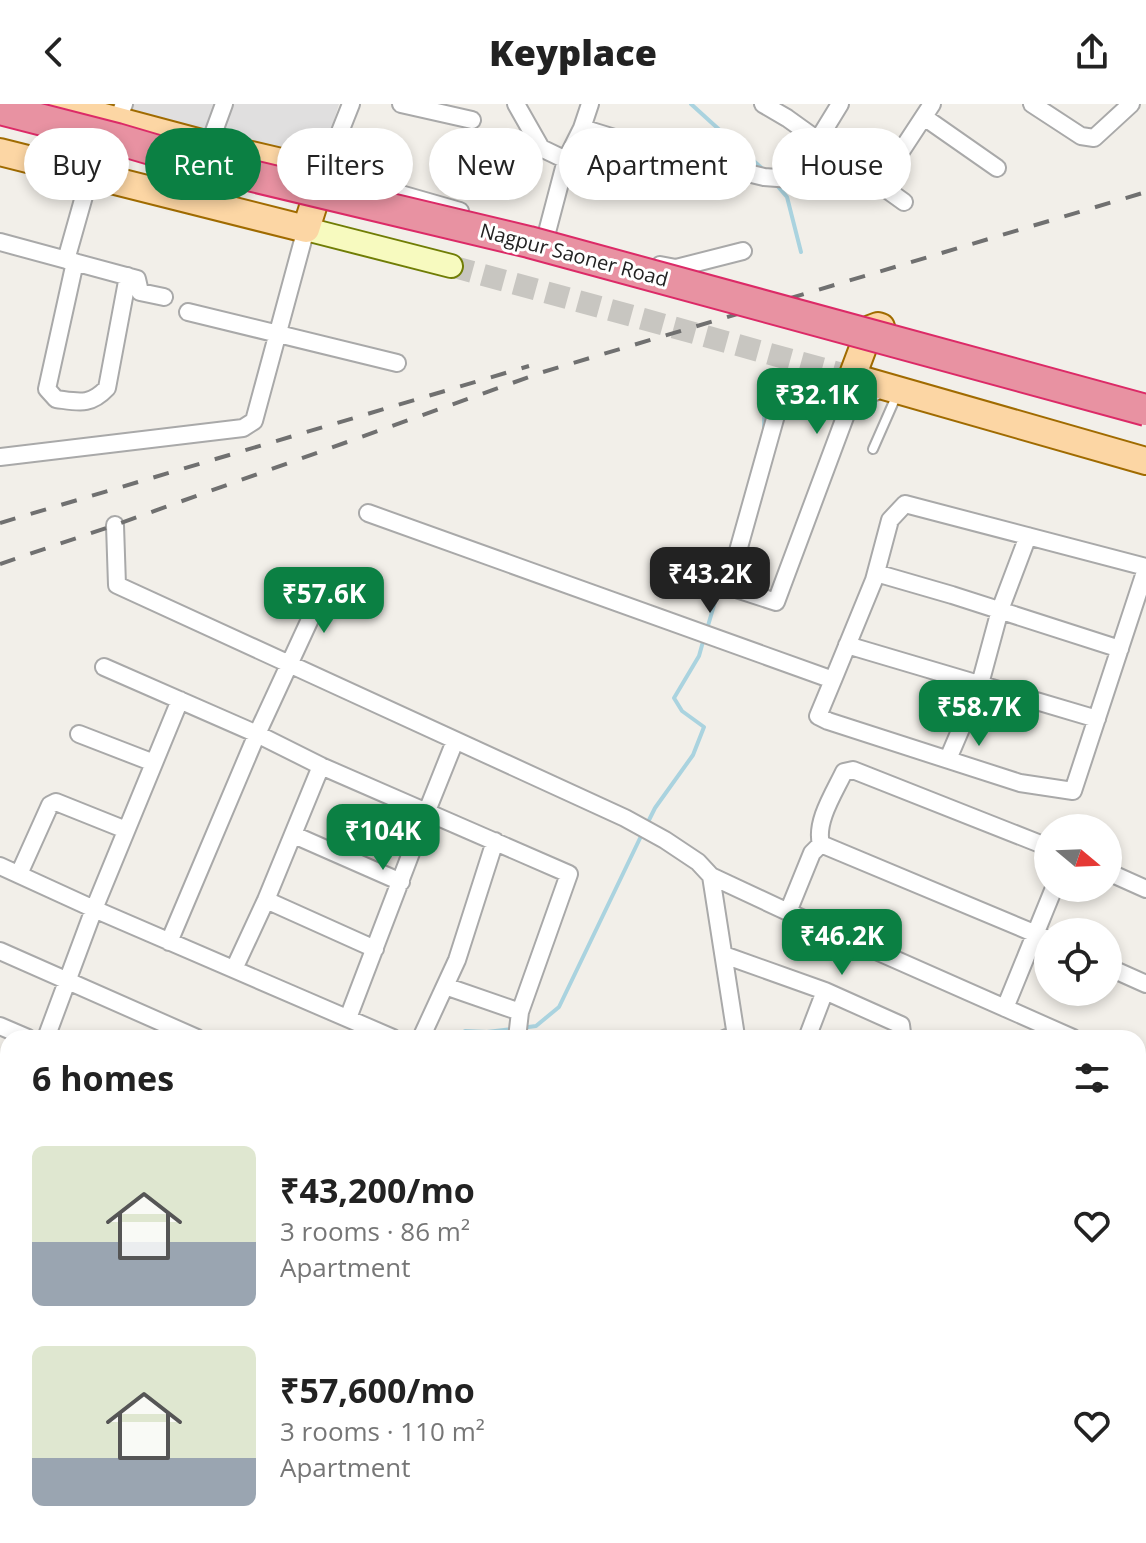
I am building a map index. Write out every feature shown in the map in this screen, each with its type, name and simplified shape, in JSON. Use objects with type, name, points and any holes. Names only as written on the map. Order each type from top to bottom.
[{"type":"highway","name":"Nagpur Saoner Road","points":[[0,109],[202,164],[529,242],[1146,410]]},
{"type":"highway","name":"Nagpur Saoner Road","points":[[0,129],[481,247],[1146,429]]},
{"type":"main road","points":[[55,104],[121,112],[164,128]]},
{"type":"main road","points":[[0,152],[24,158]]},
{"type":"main road","points":[[129,185],[306,229],[315,200]]},
{"type":"main road","points":[[1146,397],[878,326],[870,329],[846,375],[1146,461]]},
{"type":"street","points":[[215,128],[224,104]]},
{"type":"street","points":[[341,128],[351,104]]},
{"type":"street","points":[[401,104],[472,120]]},
{"type":"street","points":[[516,104],[541,148],[559,157]]},
{"type":"street","points":[[582,128],[590,104]]},
{"type":"street","points":[[763,104],[801,128]]},
{"type":"street","points":[[825,128],[840,104]]},
{"type":"street","points":[[1032,104],[1081,136],[1094,138],[1131,104]]},
{"type":"street","points":[[911,136],[928,111],[997,168]]},
{"type":"street","points":[[546,236],[559,187]]},
{"type":"street","points":[[413,198],[636,261],[676,268],[743,251]]},
{"type":"street","points":[[84,200],[47,389],[56,399],[83,403],[98,398],[107,388],[128,276]]},
{"type":"street","points":[[0,457],[243,428],[254,421],[306,229],[451,266]]},
{"type":"street","points":[[0,242],[137,279],[140,292],[164,297]]},
{"type":"street","points":[[188,312],[397,363]]},
{"type":"street","points":[[849,406],[792,390],[785,393],[771,431],[730,587],[776,602],[856,389],[914,404],[939,402]]},
{"type":"street","points":[[905,504],[1146,568],[1073,791],[1020,783],[818,716],[876,573],[890,520],[905,504]]},
{"type":"street","points":[[368,513],[833,680]]},
{"type":"street","points":[[115,525],[117,585],[625,818],[698,862],[711,876],[1055,1030]]},
{"type":"street","points":[[948,759],[980,684],[1000,610],[1028,536]]},
{"type":"street","points":[[876,573],[1120,649]]},
{"type":"street","points":[[169,942],[257,734],[324,589]]},
{"type":"street","points":[[847,645],[1097,719]]},
{"type":"street","points":[[104,667],[569,874],[520,1012],[518,1030]]},
{"type":"street","points":[[49,1030],[94,909],[180,700]]},
{"type":"street","points":[[79,734],[154,763]]},
{"type":"street","points":[[348,1018],[455,741]]},
{"type":"street","points":[[234,969],[321,766]]},
{"type":"street","points":[[821,844],[819,826],[844,772],[853,770],[1034,841]]},
{"type":"street","points":[[19,874],[50,805],[56,802],[126,830]]},
{"type":"street","points":[[294,835],[401,882]]},
{"type":"street","points":[[425,1030],[457,960],[495,841]]},
{"type":"street","points":[[788,912],[812,853],[821,844]]},
{"type":"street","points":[[821,844],[1034,934]]},
{"type":"street","points":[[0,866],[375,1030]]},
{"type":"street","points":[[711,876],[734,1030]]},
{"type":"street","points":[[1122,878],[1146,889]]},
{"type":"street","points":[[266,900],[375,949]]},
{"type":"street","points":[[0,951],[179,1030]]},
{"type":"street","points":[[1005,1008],[1034,952]]},
{"type":"street","points":[[724,955],[825,991],[901,1025],[903,1030]]},
{"type":"street","points":[[1122,973],[1146,984]]},
{"type":"street","points":[[445,986],[520,1012]]},
{"type":"street","points":[[810,1030],[825,991]]},
{"type":"lane","points":[[873,449],[895,399]]},
{"type":"shaded area","points":[[80,104],[339,104],[332,128],[277,128],[277,156],[261,152],[261,128],[171,128]]},
{"type":"waterway","points":[[691,104],[766,172]]},
{"type":"waterway","points":[[788,200],[801,252]]},
{"type":"waterway","points":[[764,430],[765,377]]},
{"type":"waterway","points":[[707,629],[727,561]]},
{"type":"waterway","points":[[647,824],[693,755],[704,727],[682,711],[674,698],[699,656],[704,638]]},
{"type":"waterway","points":[[521,1028],[536,1026],[559,1007],[643,832]]},
{"type":"waterway","points":[[504,1030],[512,1029]]},
{"type":"tunnel","points":[[451,266],[839,373]]},
{"type":"railway","points":[[0,564],[543,372],[1146,192]]},
{"type":"railway","points":[[0,523],[529,366]]}]
